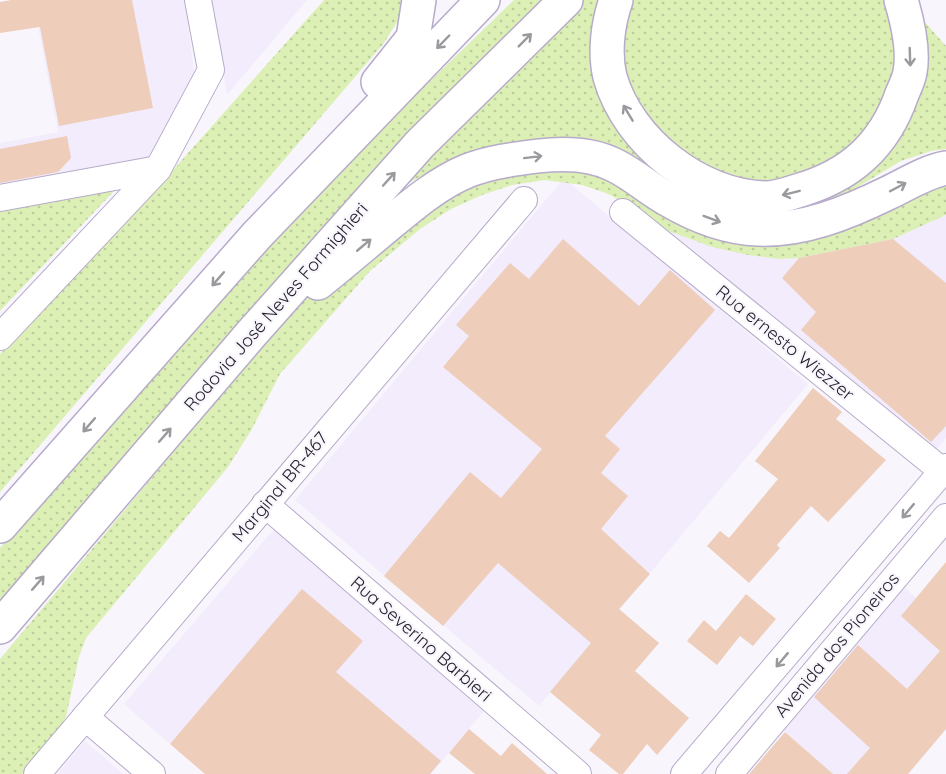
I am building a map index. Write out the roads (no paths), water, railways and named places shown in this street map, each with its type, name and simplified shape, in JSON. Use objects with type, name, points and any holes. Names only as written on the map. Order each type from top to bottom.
[{"type":"highway","points":[[257,235],[303,170],[413,38],[419,0]]},
{"type":"highway","points":[[0,526],[257,235],[483,0]]},
{"type":"highway","name":"Rodovia José Neves Formighieri","points":[[0,627],[252,333],[420,144],[567,0]]},
{"type":"highway","points":[[616,0],[607,49],[610,76],[631,119],[659,154],[690,177],[716,188],[767,199],[820,185],[869,152],[885,132],[910,71],[908,21],[901,0]]},
{"type":"highway","points":[[252,333],[310,290],[406,210],[442,184],[467,171],[506,160],[551,155],[585,156],[613,164],[668,200],[693,211],[714,220],[755,229],[779,229],[837,215],[863,205],[916,178],[946,168]]},
{"type":"street","points":[[0,337],[158,169],[212,70],[198,0]]},
{"type":"street","points":[[0,198],[158,169]]},
{"type":"street","name":"Marginal BR-467","points":[[37,774],[524,200]]},
{"type":"street","name":"Rua ernesto Wiezzer","points":[[623,212],[945,471]]},
{"type":"street","points":[[684,774],[945,471]]},
{"type":"street","name":"Rua Severino Barbieri","points":[[265,504],[578,774]]},
{"type":"street","name":"Avenida dos Pioneiros","points":[[729,774],[946,517]]},
{"type":"street","points":[[826,608],[850,630]]},
{"type":"street","points":[[85,717],[152,774]]},
{"type":"street","points":[[721,732],[747,752]]}]
